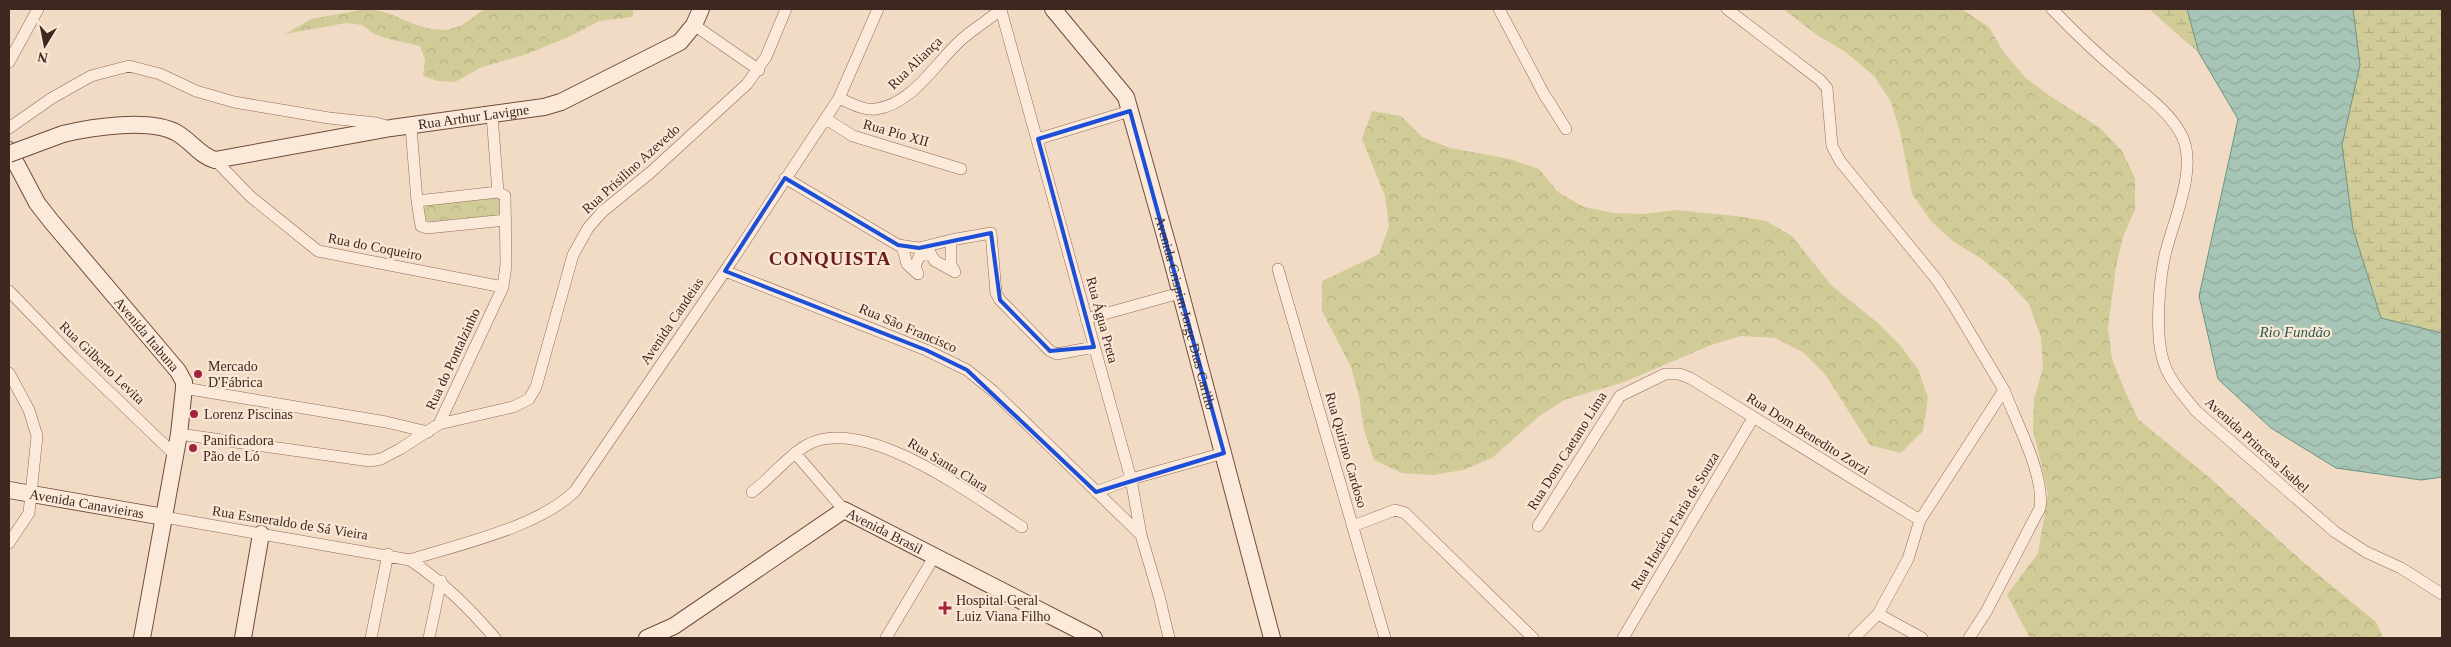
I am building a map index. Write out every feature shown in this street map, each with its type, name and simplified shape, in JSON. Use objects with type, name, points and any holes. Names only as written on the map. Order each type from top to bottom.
[{"type":"street","points":[[9,62],[38,9]]},
{"type":"street","name":"Rua Arthur Lavigne","points":[[215,160],[391,128],[411,127],[492,115],[562,102],[670,49],[687,35],[701,9]]},
{"type":"street","name":"Rua Prisilino Azevedo","points":[[438,424],[513,407],[529,399],[536,387],[573,255],[588,228],[602,212],[651,172],[747,84],[759,70],[786,9]]},
{"type":"street","name":"Avenida Candeias","points":[[410,560],[538,518],[563,503],[586,476],[826,119],[839,98],[878,9]]},
{"type":"street","name":"Rua Aliança","points":[[839,98],[866,108],[876,109],[894,103],[913,90],[960,40],[1002,9]]},
{"type":"street","name":"Rua Água Preta","points":[[1002,9],[1131,479],[1141,535],[1160,596],[1169,638]]},
{"type":"street","name":"Avenida Crispim Jorge Dias Carillo","points":[[1053,9],[1119,86],[1130,111],[1224,453],[1272,638]]},
{"type":"street","points":[[1499,9],[1546,98],[1566,129]]},
{"type":"street","points":[[1728,9],[1820,80],[1827,88],[1831,139],[1840,161],[1937,280],[2004,390],[2038,473],[2042,498],[2040,508],[2011,566],[1969,638]]},
{"type":"street","name":"Avenida Princesa Isabel","points":[[2052,9],[2077,35],[2158,106],[2169,117],[2182,137],[2187,155],[2186,176],[2160,281],[2163,361],[2179,389],[2196,411],[2335,532],[2366,552],[2401,568],[2442,594]]},
{"type":"street","points":[[694,25],[759,70]]},
{"type":"street","points":[[9,128],[52,98],[91,76],[129,66],[160,74],[196,91],[234,102],[330,118],[376,122],[391,128]]},
{"type":"street","points":[[1038,139],[1130,111]]},
{"type":"street","points":[[417,201],[498,192],[492,115]]},
{"type":"street","name":"Rua Pio XII","points":[[826,119],[853,136],[961,169]]},
{"type":"street","points":[[9,152],[84,129],[155,126],[177,133],[207,158],[215,160]]},
{"type":"street","points":[[411,127],[421,226],[424,228],[506,220]]},
{"type":"street","name":"Avenida Itabuna","points":[[9,152],[38,203],[178,371],[184,382],[179,434],[142,638]]},
{"type":"street","name":"Rua do Coqueiro","points":[[215,160],[251,197],[318,251],[503,287]]},
{"type":"street","points":[[785,178],[902,246],[918,248],[991,233],[996,293],[1026,329],[1054,353],[1094,347]]},
{"type":"street","name":"Rua do Pontalzinho","points":[[179,434],[370,461],[381,459],[428,432],[438,424],[503,287],[506,265],[505,196],[498,192]]},
{"type":"street","points":[[902,246],[907,264],[918,274],[915,266],[920,255],[930,253],[934,261],[955,272],[951,265],[951,240]]},
{"type":"street","name":"Rua Quirino Cardoso","points":[[1278,269],[1386,638]]},
{"type":"street","name":"Rua São Francisco","points":[[725,271],[926,350],[968,370],[993,390],[1141,535]]},
{"type":"street","name":"Rua Gilberto Levita","points":[[9,291],[73,357],[175,454]]},
{"type":"street","points":[[1086,320],[1180,293]]},
{"type":"street","points":[[9,373],[29,410],[37,436],[29,514],[9,542]]},
{"type":"street","name":"Rua Dom Caetano Lima","points":[[1538,526],[1620,396],[1665,374],[1678,374]]},
{"type":"street","name":"Rua Dom Benedito Zorzi","points":[[1678,374],[1690,378],[1920,520]]},
{"type":"street","points":[[184,388],[386,422],[428,432]]},
{"type":"street","points":[[1854,638],[1878,614],[1911,552],[1920,520],[2004,390]]},
{"type":"street","name":"Rua Horácio Faria de Souza","points":[[1623,638],[1753,418]]},
{"type":"street","name":"Rua Santa Clara","points":[[752,492],[795,453],[809,444],[830,440],[864,441],[886,447],[907,456],[1022,527]]},
{"type":"street","points":[[795,453],[844,510]]},
{"type":"street","points":[[1096,492],[1131,479],[1224,453]]},
{"type":"street","name":"Avenida Canavieiras","points":[[9,490],[164,517]]},
{"type":"street","name":"Avenida Brasil","points":[[647,638],[670,632],[844,510],[1094,638]]},
{"type":"street","points":[[1353,526],[1395,510],[1405,513],[1533,638]]},
{"type":"street","name":"Rua Esmeraldo de Sá Vieira","points":[[164,517],[388,554],[410,560]]},
{"type":"street","points":[[244,638],[261,534]]},
{"type":"street","points":[[371,638],[388,554]]},
{"type":"street","points":[[886,638],[934,557]]},
{"type":"street","points":[[410,560],[441,581],[473,611],[495,638]]},
{"type":"street","points":[[429,638],[441,581]]},
{"type":"street","points":[[1878,614],[1922,638]]},
{"type":"highlighted area","points":[[1130,111],[1224,453],[1096,492],[967,370],[926,350],[725,271],[785,178],[898,245],[919,248],[991,233],[1000,300],[1050,351],[1094,347],[1038,139]]},
{"type":"green space","points":[[365,9],[377,10],[422,27],[445,30],[469,21],[486,9],[633,9],[633,17],[599,21],[571,36],[527,54],[482,67],[455,82],[438,81],[423,76],[425,60],[420,46],[374,34],[362,25],[346,23],[285,34],[311,19]]},
{"type":"green space","points":[[1783,9],[1963,10],[1989,27],[2004,53],[2026,78],[2100,128],[2122,151],[2135,178],[2135,209],[2123,237],[2116,267],[2108,328],[2112,359],[2138,419],[2211,479],[2303,562],[2376,622],[2383,638],[2030,638],[2007,595],[2038,553],[2048,493],[2033,430],[2034,399],[2043,368],[2041,337],[2029,304],[2007,280],[1982,259],[1954,242],[1931,221],[1912,194],[1900,132],[1891,102],[1874,76],[1844,51],[1817,35]]},
{"type":"green space","points":[[2149,9],[2187,9],[2199,53]]},
{"type":"green space","points":[[2353,9],[2442,9],[2442,333],[2381,318],[2353,229],[2342,144],[2360,65]]},
{"type":"green space","points":[[1372,111],[1401,116],[1422,137],[1450,148],[1510,159],[1539,169],[1558,192],[1584,207],[1614,213],[1644,214],[1676,210],[1736,216],[1766,221],[1792,236],[1831,285],[1878,323],[1900,345],[1918,369],[1928,398],[1923,431],[1901,453],[1870,445],[1825,374],[1803,352],[1775,338],[1741,336],[1711,345],[1624,382],[1564,400],[1538,417],[1492,458],[1463,470],[1433,475],[1402,473],[1374,460],[1364,430],[1359,397],[1351,367],[1322,311],[1322,281],[1379,254],[1389,226],[1385,196],[1362,139]]},
{"type":"green space","points":[[499,196],[501,215],[426,222],[424,203]]},
{"type":"water","name":"Rio Fundão","points":[[2187,9],[2353,9],[2360,65],[2342,145],[2353,229],[2381,318],[2442,333],[2442,477],[2421,480],[2336,468],[2271,428],[2218,379],[2199,296],[2238,119],[2199,53]]},
{"type":"place","name":"Mercado D'Fábrica","points":[[198,374]]},
{"type":"place","name":"Lorenz Piscinas","points":[[194,414]]},
{"type":"place","name":"Panificadora Pão de Ló","points":[[193,448]]},
{"type":"place","name":"Hospital Geral Luiz Viana Filho","points":[[945,608]]},
{"type":"district","name":"CONQUISTA","points":[[830,258]]}]
